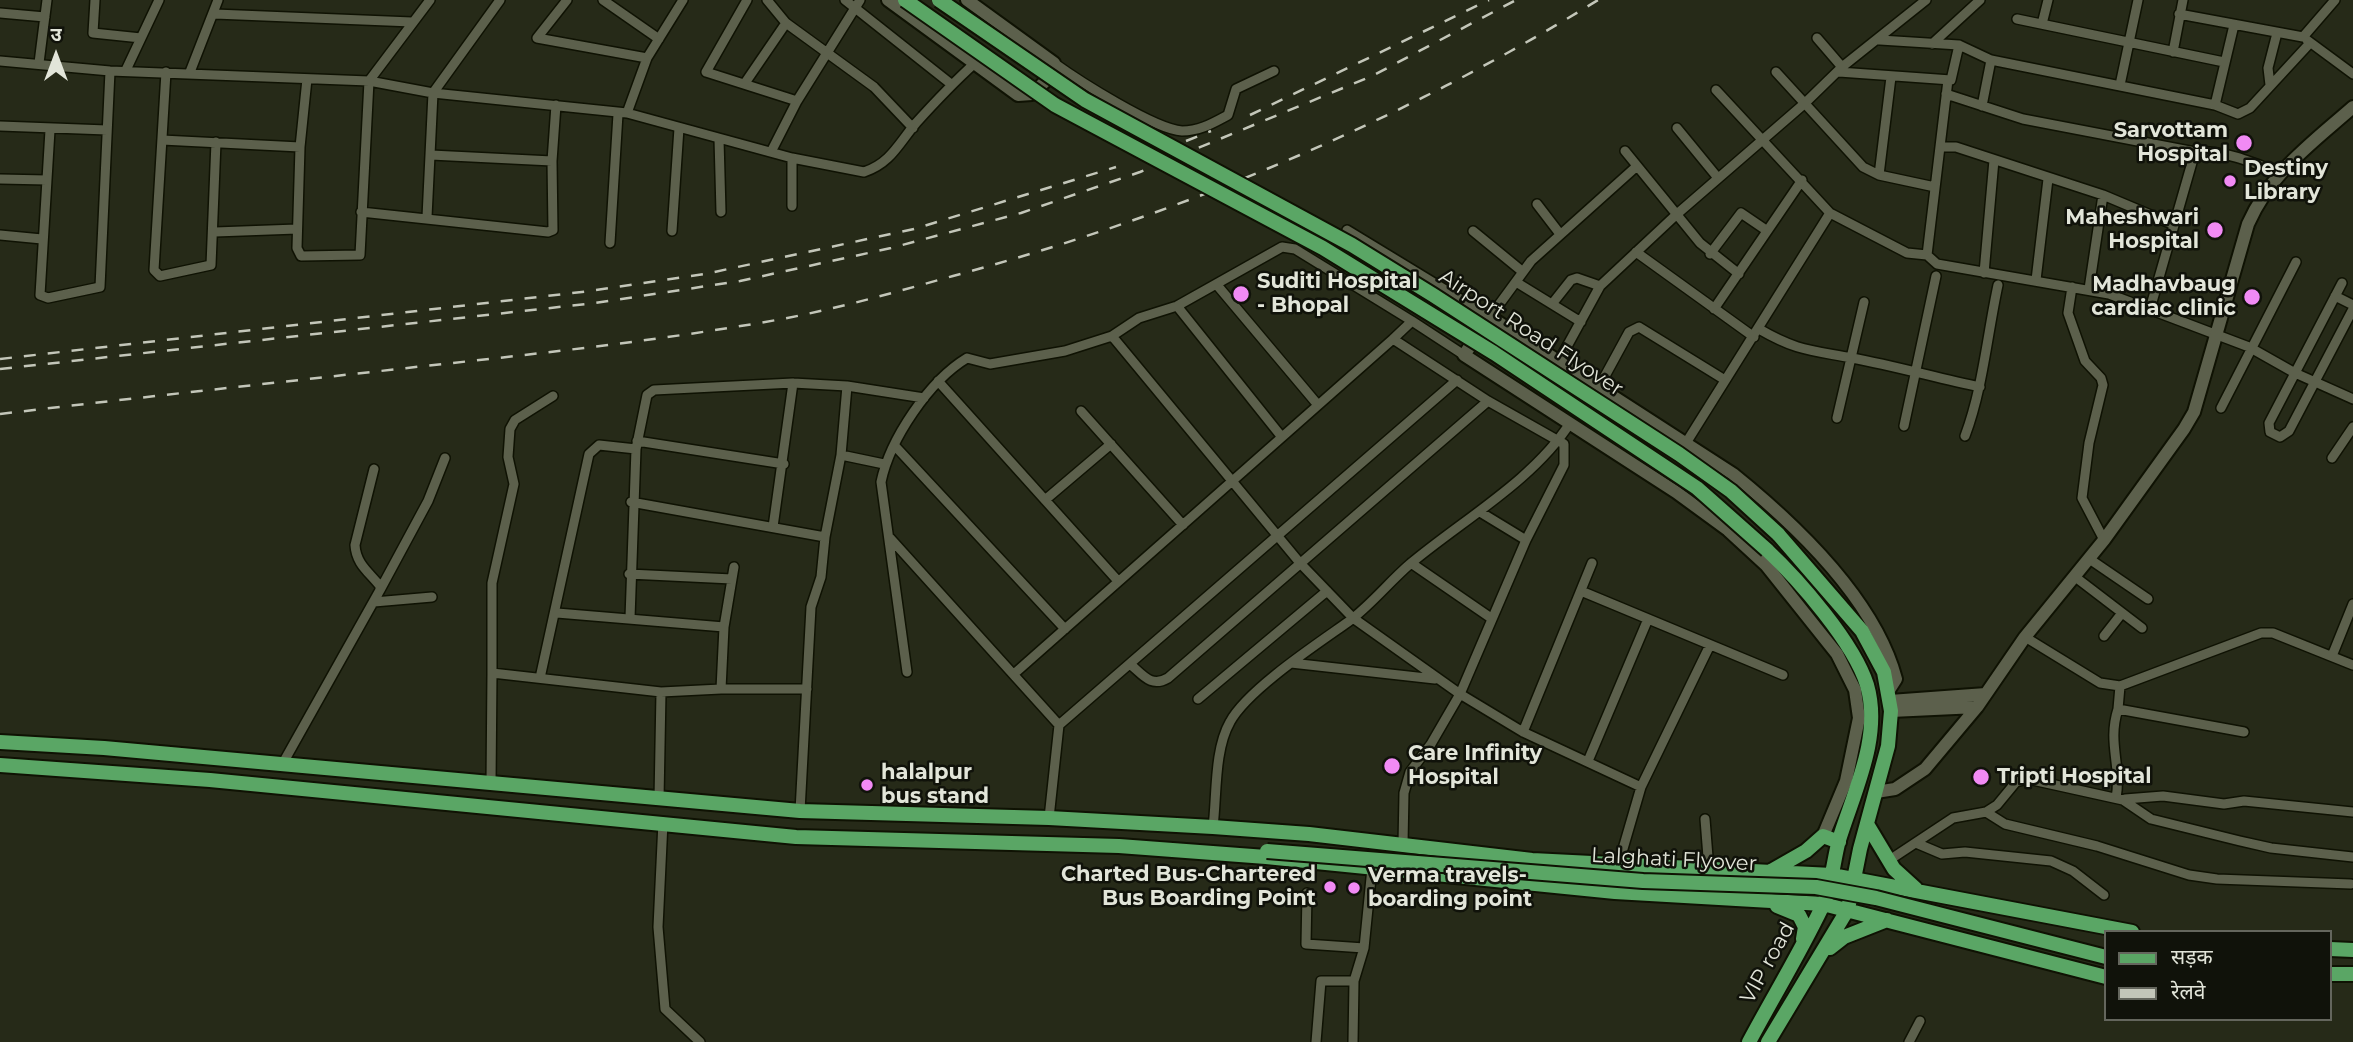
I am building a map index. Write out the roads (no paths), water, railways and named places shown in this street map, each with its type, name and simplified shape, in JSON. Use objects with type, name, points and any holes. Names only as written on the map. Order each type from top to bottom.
[{"type":"main road","name":"Airport Road Flyover","points":[[905,0],[1055,105],[1323,248],[1483,346],[1697,488],[1769,557],[1844,641],[1867,685],[1870,701],[1869,743],[1839,842]]},
{"type":"main road","name":"Airport Road Flyover","points":[[939,0],[1085,100],[1352,245],[1433,295],[1731,491],[1779,534],[1861,631],[1877,655],[1890,701]]},
{"type":"main road","name":"VIP road","points":[[1768,1042],[1824,953],[1848,909],[1888,746],[1890,701]]},
{"type":"main road","points":[[0,742],[283,763],[800,811],[1049,818],[1213,827],[1403,844],[1532,860],[1832,875],[2122,930]]},
{"type":"main road","points":[[0,765],[210,780],[827,839],[1078,844],[1232,854],[1615,892],[1824,904],[2104,976]]},
{"type":"main road","points":[[1867,824],[1888,861],[1917,890]]},
{"type":"main road","points":[[1770,871],[1806,851],[1824,836],[1839,842]]},
{"type":"main road","name":"VIP road","points":[[1749,1042],[1824,904],[1839,842]]},
{"type":"main road","name":"Lalghati Flyover","points":[[1232,854],[1251,849],[1643,881],[1816,887],[1876,898],[2104,956]]},
{"type":"main road","points":[[1749,898],[1794,911],[1803,921],[1805,934],[1788,972]]},
{"type":"main road","points":[[1824,953],[1844,937],[1888,919]]},
{"type":"main road","points":[[2332,949],[2353,950]]},
{"type":"main road","points":[[2332,974],[2353,974]]},
{"type":"street","points":[[39,64],[47,0]]},
{"type":"street","points":[[96,0],[93,33],[141,38]]},
{"type":"street","points":[[126,70],[159,0]]},
{"type":"street","points":[[190,72],[215,14],[218,0]]},
{"type":"street","points":[[307,79],[300,147],[297,248],[301,256],[360,255],[369,81],[430,0]]},
{"type":"street","points":[[427,217],[433,93],[500,0]]},
{"type":"street","points":[[567,0],[537,38],[647,58]]},
{"type":"street","points":[[603,0],[616,4],[659,39]]},
{"type":"street","points":[[610,243],[623,114],[647,58],[683,0]]},
{"type":"street","points":[[747,0],[706,72],[797,101]]},
{"type":"street","points":[[767,0],[786,23],[874,87],[913,128]]},
{"type":"street","points":[[845,0],[857,4],[951,84]]},
{"type":"street","points":[[888,0],[1024,96],[1032,94],[1055,72],[1054,63]]},
{"type":"street","points":[[967,0],[1103,95],[1180,131],[1203,128],[1228,115],[1236,89],[1274,71]]},
{"type":"street","points":[[1559,361],[1601,286],[1677,214],[1840,70],[1926,0]]},
{"type":"street","points":[[1932,44],[1980,0]]},
{"type":"street","points":[[2042,24],[2048,0]]},
{"type":"street","points":[[2120,85],[2138,0]]},
{"type":"street","points":[[2173,52],[2183,0]]},
{"type":"street","points":[[1880,40],[1959,45],[1991,60],[2215,105],[2238,114],[2250,108],[2270,85],[2335,0]]},
{"type":"street","points":[[772,150],[797,101],[857,4]]},
{"type":"street","points":[[0,13],[45,17]]},
{"type":"street","points":[[215,14],[412,22]]},
{"type":"street","points":[[2179,14],[2307,40],[2353,74]]},
{"type":"street","points":[[2017,19],[2224,62]]},
{"type":"street","points":[[745,83],[786,23]]},
{"type":"street","points":[[2215,105],[2234,25]]},
{"type":"street","points":[[2270,85],[2268,68],[2277,33]]},
{"type":"street","points":[[1816,38],[1840,70],[1891,77],[1948,80],[1951,80],[1959,45]]},
{"type":"street","points":[[1982,106],[1991,60]]},
{"type":"street","points":[[0,61],[110,71],[369,81],[433,93],[556,104],[623,114],[772,150],[792,158],[864,172],[875,168],[895,153],[951,84],[975,63]]},
{"type":"street","points":[[50,130],[40,295],[48,298],[100,287],[110,71]]},
{"type":"street","points":[[166,72],[155,270],[160,276],[211,265],[215,232],[216,142]]},
{"type":"street","points":[[1776,72],[1863,167],[1879,175],[1935,187]]},
{"type":"street","points":[[1879,175],[1891,77]]},
{"type":"street","points":[[1927,255],[1948,80]]},
{"type":"street","points":[[1716,90],[1830,213],[1896,248],[1927,255],[1937,264],[2089,289],[2150,309],[2249,347],[2294,373],[2353,399]]},
{"type":"street","points":[[1946,93],[2023,119],[2195,152],[2210,151],[2251,161],[2279,173]]},
{"type":"street","points":[[361,212],[548,232],[553,230],[552,162],[556,104]]},
{"type":"street","points":[[1876,792],[1895,789],[1914,778],[1977,707],[2025,637],[2104,540],[2194,412],[2248,224],[2261,196],[2279,173],[2353,107]]},
{"type":"street","points":[[0,126],[50,130],[107,130]]},
{"type":"street","points":[[672,231],[679,128]]},
{"type":"street","points":[[1677,128],[1718,178]]},
{"type":"street","points":[[719,139],[721,212]]},
{"type":"street","points":[[162,140],[300,147]]},
{"type":"street","points":[[1940,147],[1956,147],[2103,195],[2172,224]]},
{"type":"street","points":[[1625,151],[1710,254],[1739,274]]},
{"type":"street","points":[[2150,309],[2172,224],[2195,152]]},
{"type":"street","points":[[431,155],[552,162]]},
{"type":"street","points":[[792,158],[792,206]]},
{"type":"street","points":[[1984,273],[1994,160]]},
{"type":"street","points":[[1464,355],[1523,272],[1560,234],[1637,166]]},
{"type":"street","points":[[0,179],[47,180]]},
{"type":"street","points":[[2036,280],[2048,179]]},
{"type":"street","points":[[1714,309],[1802,180]]},
{"type":"street","points":[[2089,289],[2103,195]]},
{"type":"street","points":[[1537,204],[1560,234]]},
{"type":"street","points":[[1710,254],[1741,213],[1766,230]]},
{"type":"street","points":[[1686,443],[1830,213]]},
{"type":"street","points":[[215,232],[297,229]]},
{"type":"street","points":[[1348,230],[1490,317],[1686,443],[1767,502],[1805,539],[1846,589],[1885,647],[1896,679],[1890,701]]},
{"type":"street","points":[[1473,231],[1523,272]]},
{"type":"street","points":[[0,235],[42,239]]},
{"type":"street","points":[[907,672],[881,482],[884,464],[938,380],[967,358],[990,364],[1065,351],[1112,335],[1139,318],[1177,306],[1282,247],[1295,250],[1412,321],[1769,557],[1838,654],[1849,674],[1858,704],[1856,740],[1846,781],[1824,836]]},
{"type":"street","points":[[1636,252],[1714,309],[1757,333],[1794,348],[1980,387]]},
{"type":"street","points":[[2221,408],[2249,347],[2297,262]]},
{"type":"street","points":[[1904,426],[1936,276]]},
{"type":"street","points":[[1552,304],[1571,280],[1577,278],[1601,286]]},
{"type":"street","points":[[1516,282],[1581,322]]},
{"type":"street","points":[[2335,296],[2353,307],[2289,431],[2280,437],[2270,432],[2269,423],[2294,373],[2335,296],[2342,283]]},
{"type":"street","points":[[1217,285],[1318,405]]},
{"type":"street","points":[[1965,436],[1980,387],[1998,285]]},
{"type":"street","points":[[2072,286],[2068,313],[2085,361],[2101,378],[2103,385],[2089,443],[2082,498],[2104,540]]},
{"type":"street","points":[[1837,418],[1864,302]]},
{"type":"street","points":[[1177,306],[1281,436]]},
{"type":"street","points":[[1015,673],[1412,321]]},
{"type":"street","points":[[1599,387],[1629,332],[1639,327],[1725,380]]},
{"type":"street","points":[[1112,335],[1300,563],[1353,618],[1460,694],[1523,732],[1641,787]]},
{"type":"street","points":[[1394,339],[1488,401],[1559,440],[1566,451],[1564,465],[1526,540],[1460,694],[1431,744],[1410,772],[1404,793],[1403,844]]},
{"type":"street","points":[[938,380],[1118,581]]},
{"type":"street","points":[[1049,818],[1059,725],[1457,380]]},
{"type":"street","points":[[629,618],[631,502],[636,445],[647,395],[654,390],[793,383],[847,386],[924,398]]},
{"type":"street","points":[[773,527],[784,464],[793,383]]},
{"type":"street","points":[[800,811],[810,607],[821,577],[825,537],[841,455],[847,386]]},
{"type":"street","points":[[491,784],[492,583],[514,484],[508,457],[510,429],[515,420],[553,396]]},
{"type":"street","points":[[1130,664],[1151,682],[1159,683],[1168,678],[1488,401]]},
{"type":"street","points":[[1082,411],[1183,525]]},
{"type":"street","points":[[1213,827],[1222,749],[1231,719],[1291,663],[1353,618],[1411,564],[1480,512],[1559,440],[1570,423]]},
{"type":"street","points":[[2332,458],[2353,426]]},
{"type":"street","points":[[1045,500],[1111,444]]},
{"type":"street","points":[[540,678],[557,613],[589,454],[599,445],[636,445],[784,464]]},
{"type":"street","points":[[895,446],[1065,629]]},
{"type":"street","points":[[841,455],[884,464]]},
{"type":"street","points":[[283,763],[428,501],[445,458]]},
{"type":"street","points":[[374,469],[355,545],[356,556],[362,567],[380,586],[380,590]]},
{"type":"street","points":[[631,502],[825,537]]},
{"type":"street","points":[[1480,512],[1526,540]]},
{"type":"street","points":[[890,538],[1015,673],[1059,725]]},
{"type":"street","points":[[2088,558],[2148,599]]},
{"type":"street","points":[[1523,732],[1592,563]]},
{"type":"street","points":[[1411,564],[1491,618]]},
{"type":"street","points":[[721,689],[724,627],[734,567]]},
{"type":"street","points":[[629,574],[732,579]]},
{"type":"street","points":[[2074,576],[2142,628]]},
{"type":"street","points":[[1198,699],[1327,591]]},
{"type":"street","points":[[1581,591],[1783,675]]},
{"type":"street","points":[[373,602],[432,597]]},
{"type":"street","points":[[2332,656],[2353,604]]},
{"type":"street","points":[[557,613],[724,627]]},
{"type":"street","points":[[2104,636],[2123,613]]},
{"type":"street","points":[[1588,761],[1648,619]]},
{"type":"street","points":[[2025,637],[2100,683],[2120,686],[2261,633],[2273,632],[2353,665]]},
{"type":"street","points":[[1618,866],[1641,787],[1710,645]]},
{"type":"street","points":[[1291,663],[1438,679]]},
{"type":"street","points":[[492,673],[661,692],[807,689]]},
{"type":"street","points":[[2120,686],[2111,738],[2120,799]]},
{"type":"street","points":[[659,799],[661,692]]},
{"type":"street","points":[[1890,701],[1986,694]]},
{"type":"street","points":[[1890,701],[1977,707]]},
{"type":"street","points":[[2118,709],[2244,732]]},
{"type":"street","points":[[1888,861],[1954,818],[1986,812],[1997,806],[2016,782],[2023,779],[2120,799],[2163,796],[2224,804],[2244,801],[2353,812]]},
{"type":"street","points":[[2120,799],[2151,819],[2271,848],[2353,857]]},
{"type":"street","points":[[1986,812],[2005,824],[2097,846],[2189,875],[2217,879],[2351,884]]},
{"type":"street","points":[[1705,819],[1709,870]]},
{"type":"street","points":[[663,822],[658,928],[665,1009],[700,1042]]},
{"type":"street","points":[[1916,844],[1941,854],[1965,852],[2051,861],[2073,871],[2104,895]]},
{"type":"street","points":[[1353,1042],[1354,981],[1364,948],[1371,868]]},
{"type":"street","points":[[1307,893],[1304,937],[1306,944],[1364,948]]},
{"type":"street","points":[[1316,1042],[1321,981],[1354,981]]},
{"type":"street","points":[[1909,1042],[1920,1021]]},
{"type":"railway","points":[[1250,115],[1489,0]]},
{"type":"railway","points":[[0,369],[595,303],[740,281],[891,248],[1021,213],[1140,172],[1372,76],[1516,0]]},
{"type":"railway","points":[[0,414],[649,340],[782,319],[868,299],[1037,252],[1204,194],[1285,161],[1445,86],[1598,0]]},
{"type":"railway","points":[[1186,141],[1211,131]]},
{"type":"railway","points":[[0,359],[590,291],[705,274],[914,229],[1116,167]]},
{"type":"place","name":"Sarvottam Hospital","points":[[2244,143]]},
{"type":"place","name":"Destiny Library","points":[[2230,181]]},
{"type":"place","name":"Maheshwari Hospital","points":[[2215,230]]},
{"type":"place","name":"Suditi Hospital - Bhopal","points":[[1241,294]]},
{"type":"place","name":"Madhavbaug cardiac clinic","points":[[2252,297]]},
{"type":"place","name":"Care Infinity Hospital","points":[[1392,766]]},
{"type":"place","name":"Tripti Hospital","points":[[1981,777]]},
{"type":"place","name":"halalpur bus stand","points":[[867,785]]},
{"type":"place","name":"Charted Bus-Chartered Bus Boarding Point","points":[[1330,887]]},
{"type":"place","name":"Verma travels- boarding point","points":[[1354,888]]}]
